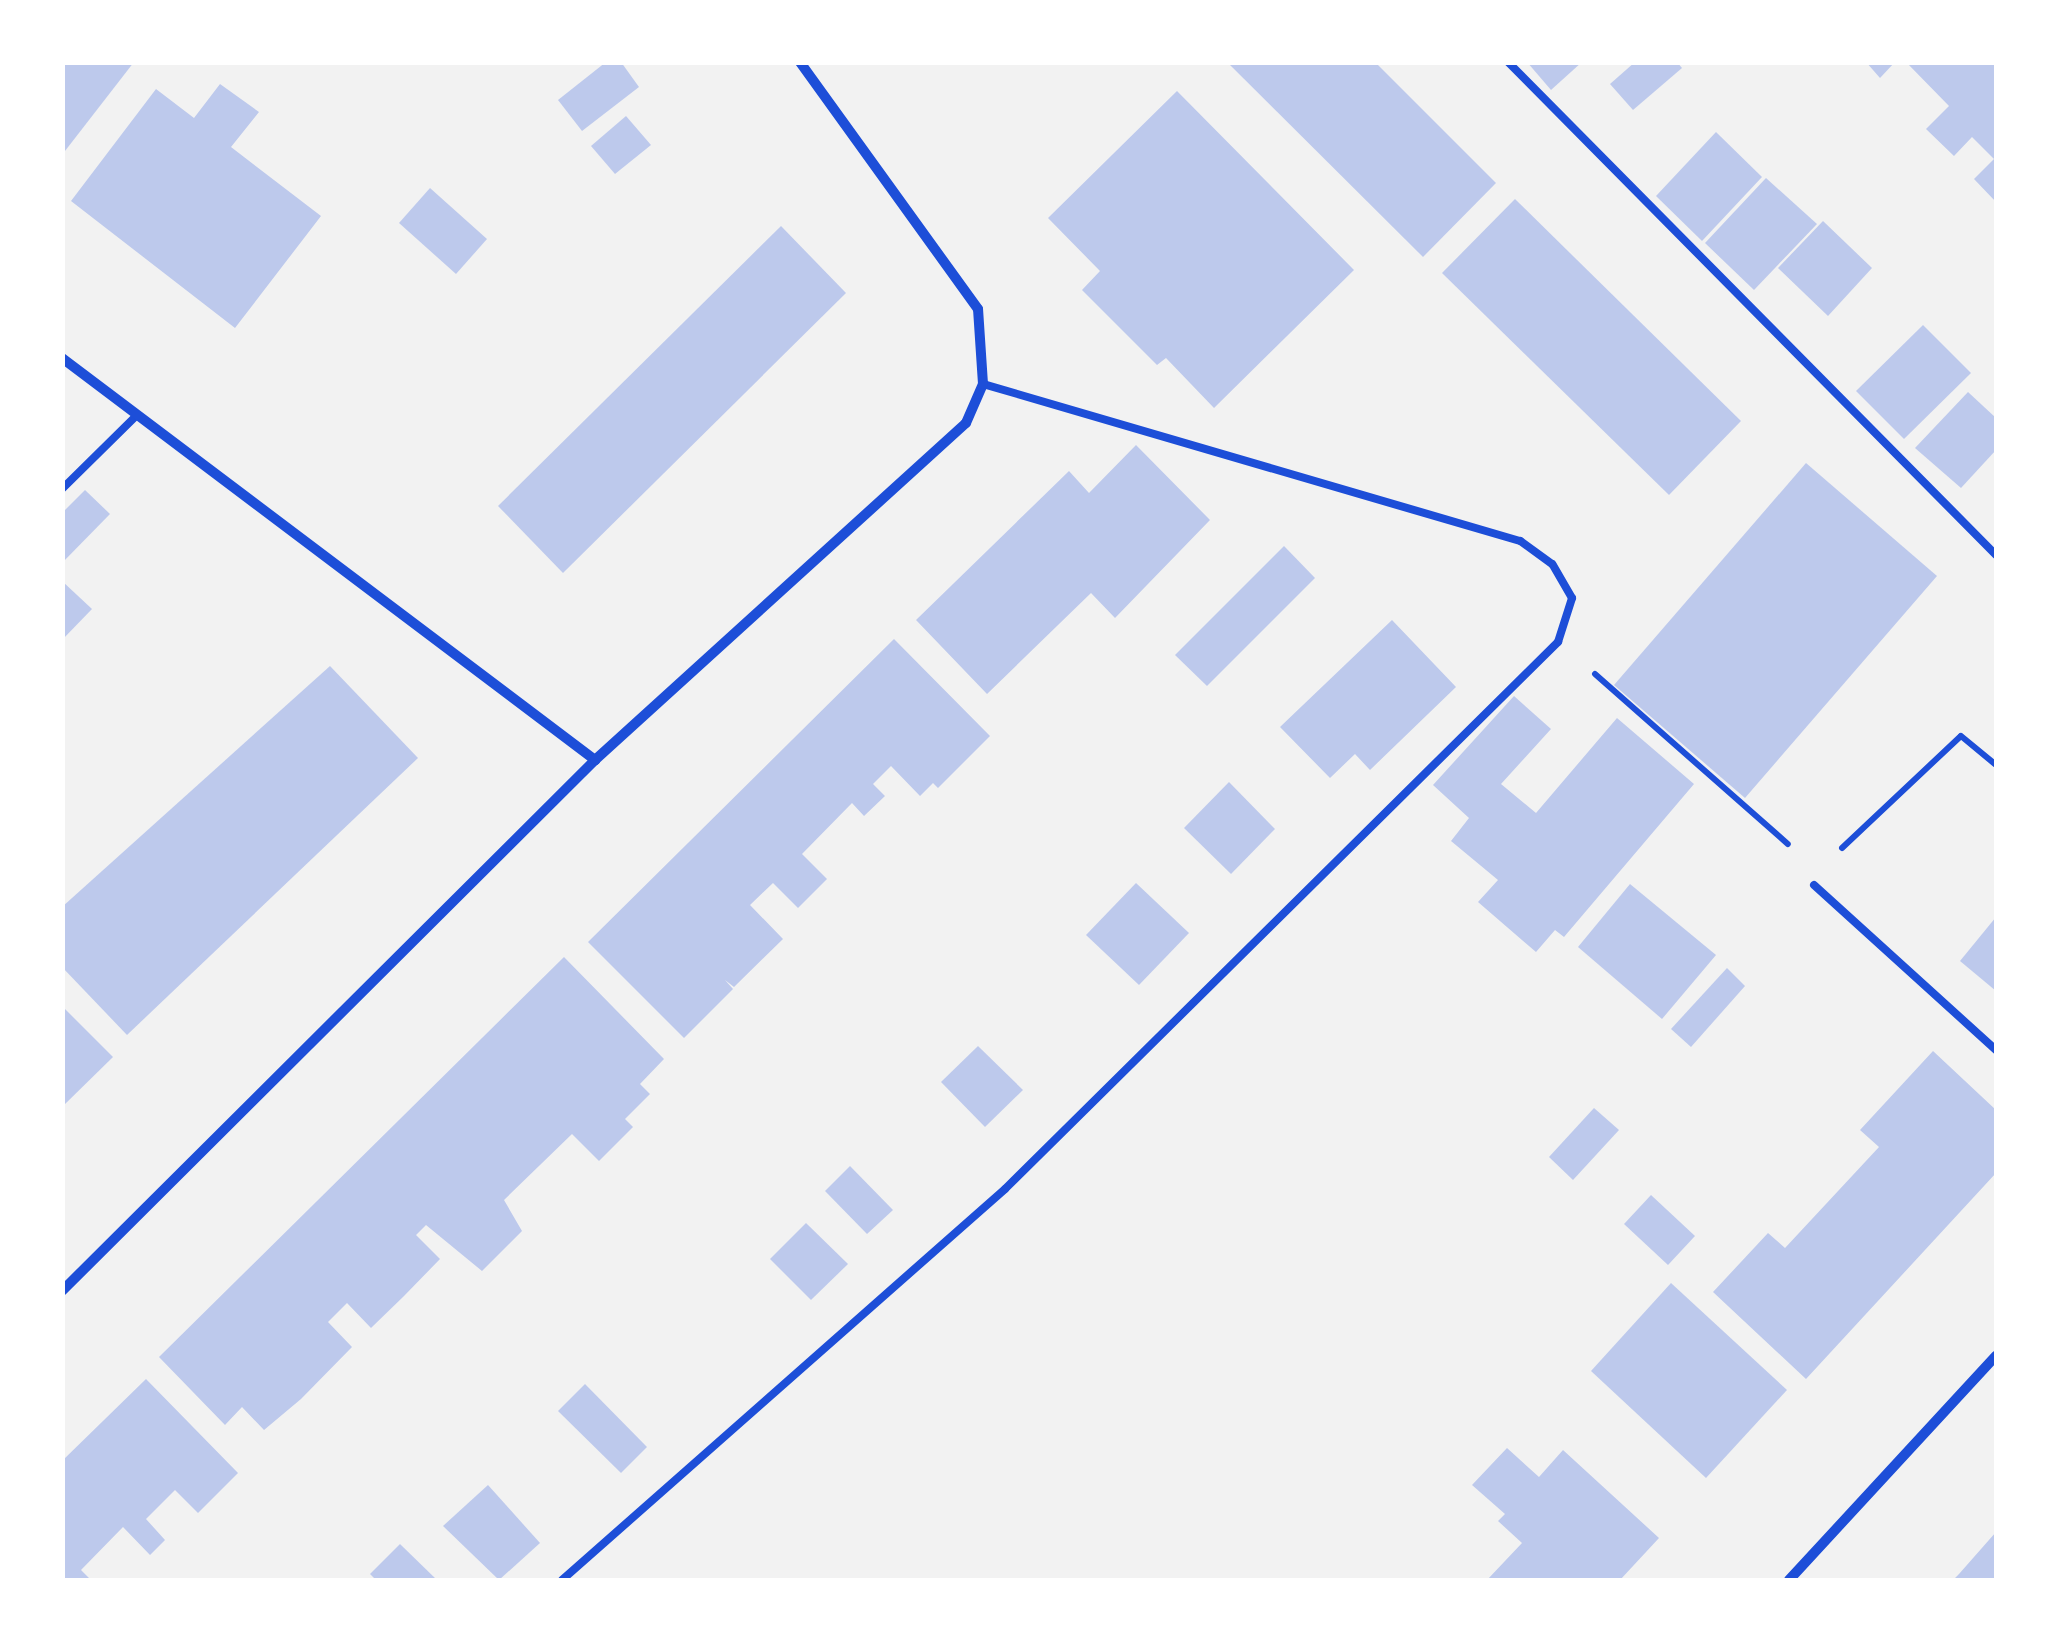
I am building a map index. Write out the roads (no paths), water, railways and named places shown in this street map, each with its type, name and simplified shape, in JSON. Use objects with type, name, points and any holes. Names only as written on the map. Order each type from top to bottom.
[{"type":"street","points":[[62,1290],[595,760],[966,423],[983,384],[978,309],[800,62]]},
{"type":"street","points":[[62,358],[595,760]]},
{"type":"street","points":[[1788,1580],[1996,1356]]},
{"type":"lane","points":[[1508,62],[1996,555]]},
{"type":"lane","points":[[562,1580],[1005,1190],[1558,642],[1572,598],[1552,564],[1520,541],[983,384]]},
{"type":"lane","points":[[62,490],[137,414]]},
{"type":"lane","points":[[1814,885],[1996,1050]]}]
